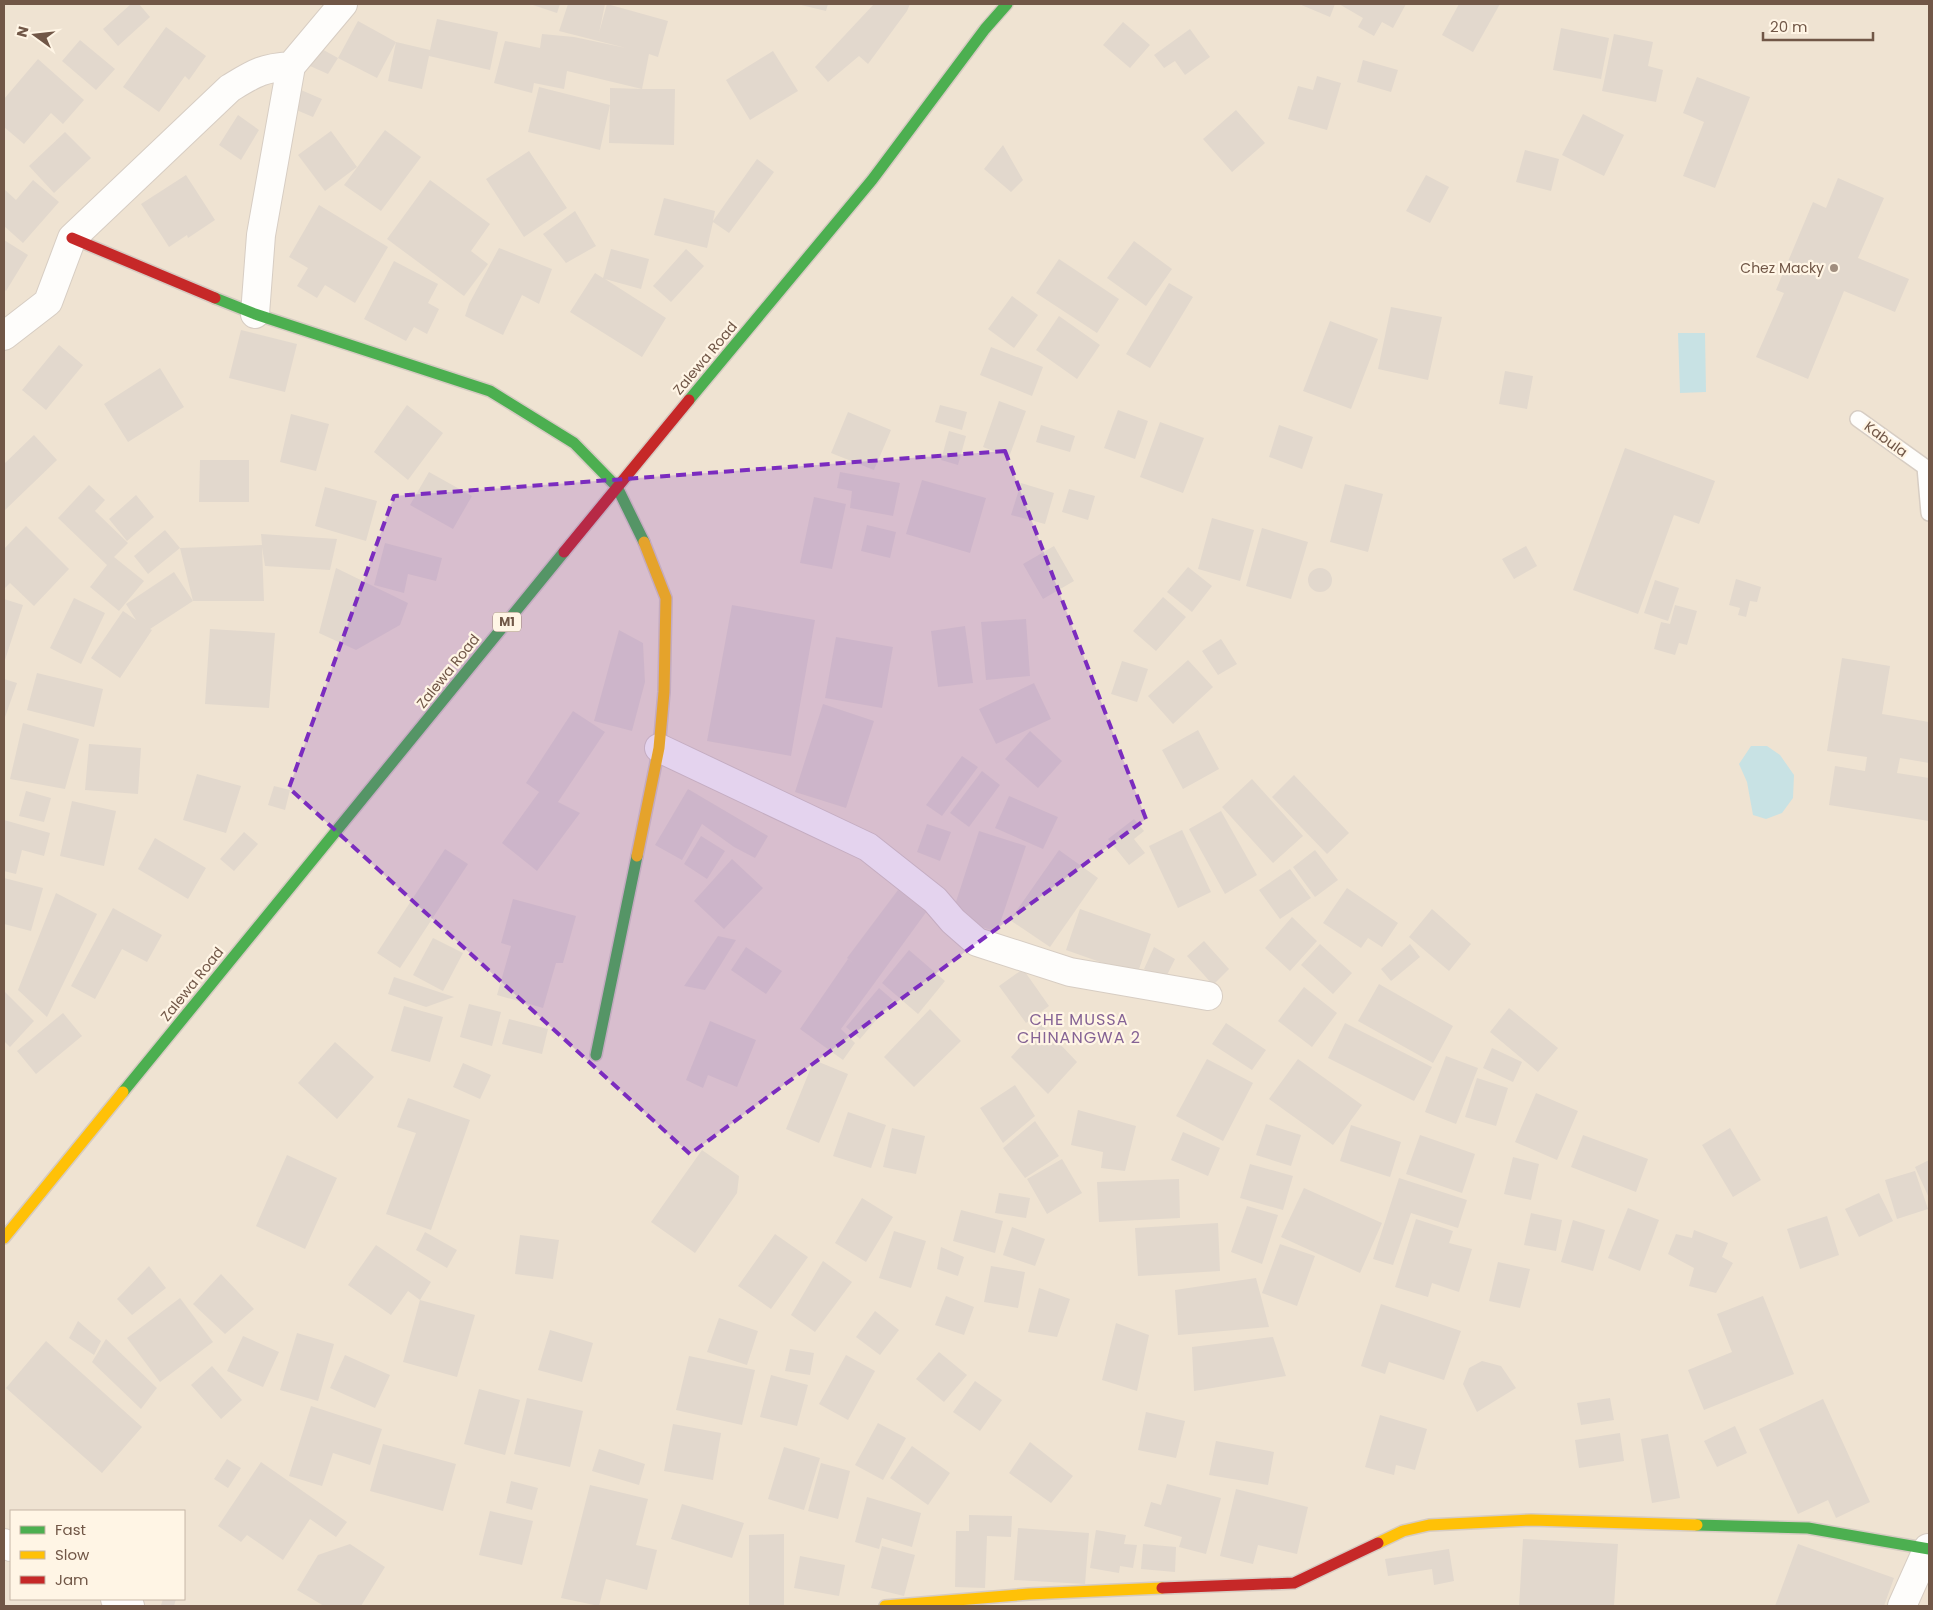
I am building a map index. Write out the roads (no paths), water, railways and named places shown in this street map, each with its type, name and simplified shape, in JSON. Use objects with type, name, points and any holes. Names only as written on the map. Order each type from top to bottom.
[{"type":"main road","name":"Zalewa Road","points":[[4,1238],[617,487],[872,180],[985,29],[1007,4]]},
{"type":"main road","points":[[72,238],[255,314],[490,390],[574,443],[617,487],[649,553],[666,598],[664,692],[658,748],[596,1055]]},
{"type":"main road","points":[[885,1606],[1029,1594],[1294,1583],[1403,1531],[1429,1525],[1531,1520],[1808,1528],[1929,1548]]},
{"type":"street","points":[[255,314],[261,235],[292,66],[343,4]]},
{"type":"street","points":[[4,336],[48,302],[72,238],[230,88],[258,71],[274,67],[292,66]]},
{"type":"street","points":[[658,748],[868,847],[935,900],[953,921],[977,942],[1070,972],[1208,996]]},
{"type":"street","points":[[1902,1606],[1929,1548]]},
{"type":"street","points":[[117,1600],[130,1606]]},
{"type":"lane","name":"Kabula","points":[[1858,419],[1924,467],[1929,513]]},
{"type":"water","points":[[1678,333],[1705,333],[1706,392],[1680,393]]},
{"type":"water","points":[[1751,746],[1767,746],[1780,755],[1794,775],[1793,798],[1782,813],[1766,819],[1753,815],[1747,782],[1739,764]]},
{"type":"place","name":"Chez Macky","points":[[1834,268]]},
{"type":"district","name":"CHE MUSSA CHINANGWA 2","points":[[1079,1028]]}]
